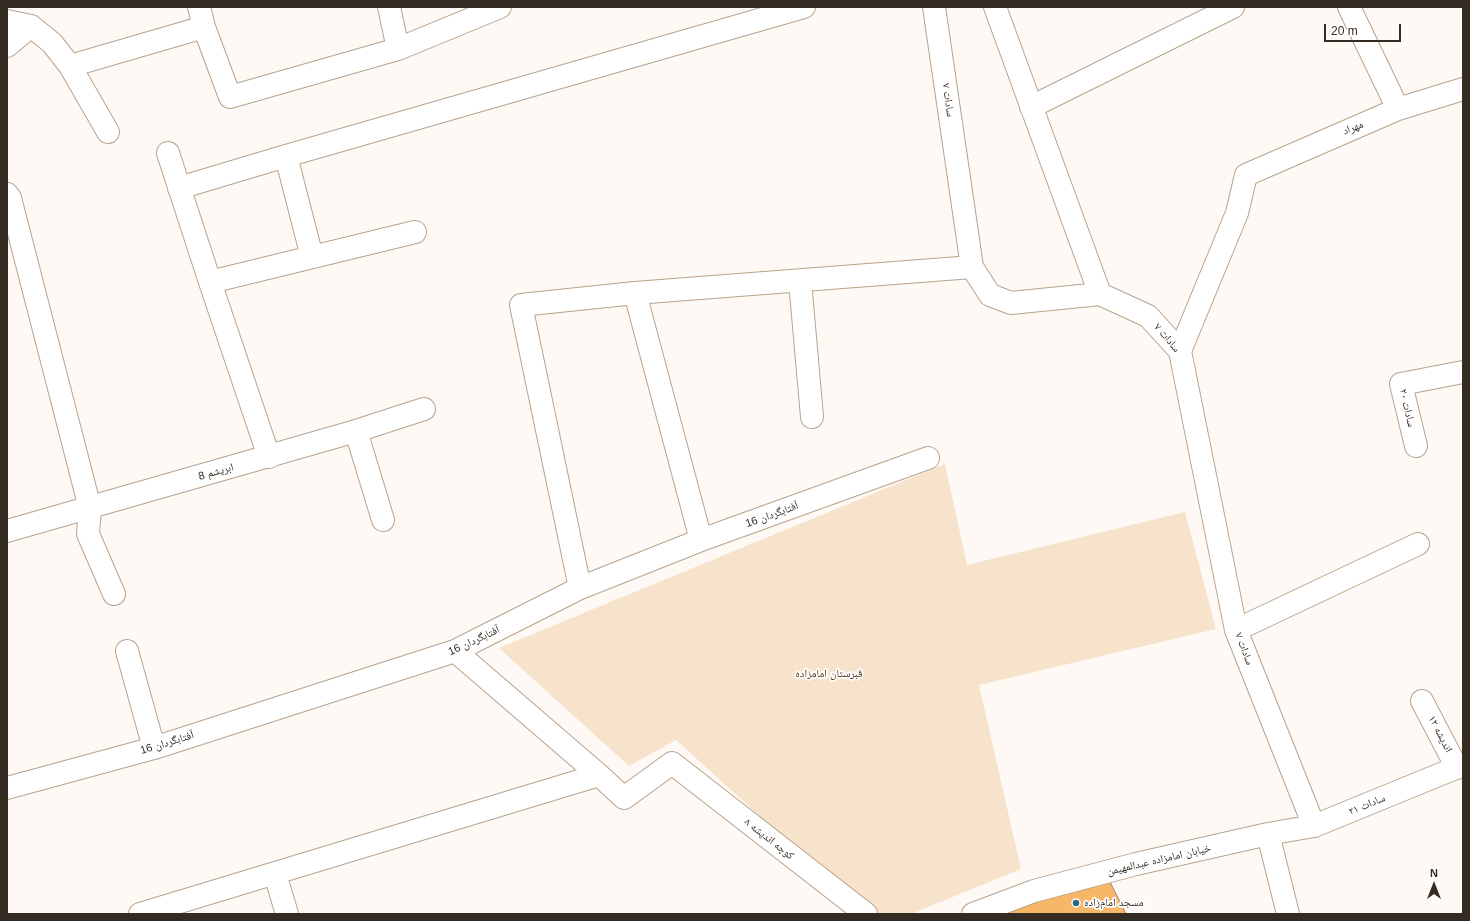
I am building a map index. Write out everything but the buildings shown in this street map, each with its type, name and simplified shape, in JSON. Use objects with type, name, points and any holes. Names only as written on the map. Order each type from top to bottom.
[{"type":"street","points":[[389,7],[398,49]]},
{"type":"street","points":[[70,66],[202,17],[230,97],[398,49],[500,7]]},
{"type":"street","points":[[179,188],[804,7]]},
{"type":"street","name":"سادات ۷","points":[[934,7],[972,267],[990,295],[1011,303],[1100,294],[1148,316],[1180,352],[1236,630],[1314,826]]},
{"type":"street","points":[[995,7],[1100,294]]},
{"type":"street","points":[[1031,107],[1233,7]]},
{"type":"street","points":[[1349,7],[1398,109]]},
{"type":"street","points":[[7,21],[30,16]]},
{"type":"street","points":[[7,46],[30,16]]},
{"type":"street","points":[[30,16],[70,66],[108,132]]},
{"type":"street","name":"مهراد","points":[[1180,352],[1237,213],[1246,175],[1398,109],[1463,90]]},
{"type":"street","points":[[168,153],[269,457]]},
{"type":"street","points":[[286,156],[312,257]]},
{"type":"street","points":[[8,198],[90,508],[88,534],[114,594]]},
{"type":"street","points":[[210,282],[415,232]]},
{"type":"street","points":[[580,588],[521,305],[635,293],[972,267]]},
{"type":"street","points":[[800,281],[812,417]]},
{"type":"street","points":[[635,293],[701,540]]},
{"type":"street","name":"سادات ۲۰","points":[[1416,446],[1401,384],[1463,372]]},
{"type":"street","name":"ابریشم 8","points":[[7,531],[356,432],[424,409]]},
{"type":"street","points":[[356,432],[383,520]]},
{"type":"street","name":"آفتابگردان 16","points":[[7,788],[154,748],[455,652],[580,588],[701,540],[928,458]]},
{"type":"street","points":[[1236,630],[1418,544]]},
{"type":"street","points":[[126,651],[154,748]]},
{"type":"street","points":[[455,652],[599,775]]},
{"type":"street","name":"اندیشه ۱۲","points":[[1422,701],[1460,766]]},
{"type":"street","name":"کوچه اندیشه ۸","points":[[599,775],[624,798],[672,763],[866,914]]},
{"type":"street","name":"سادات ۲۱","points":[[1268,834],[1314,826],[1460,766]]},
{"type":"street","points":[[140,914],[599,775]]},
{"type":"street","points":[[1268,834],[1288,914]]},
{"type":"street","name":"خیابان امامزاده عبدالمهیمن","points":[[973,914],[1034,891],[1136,864],[1268,834]]},
{"type":"street","points":[[275,874],[288,914]]},
{"type":"green space","name":"قبرستان امامزاده","points":[[945,464],[967,565],[1185,512],[1216,629],[979,685],[1021,869],[911,914],[867,914],[676,740],[629,766],[499,648]]},
{"type":"place","name":"مسجد امام‌زاده","points":[[1076,903]]}]
